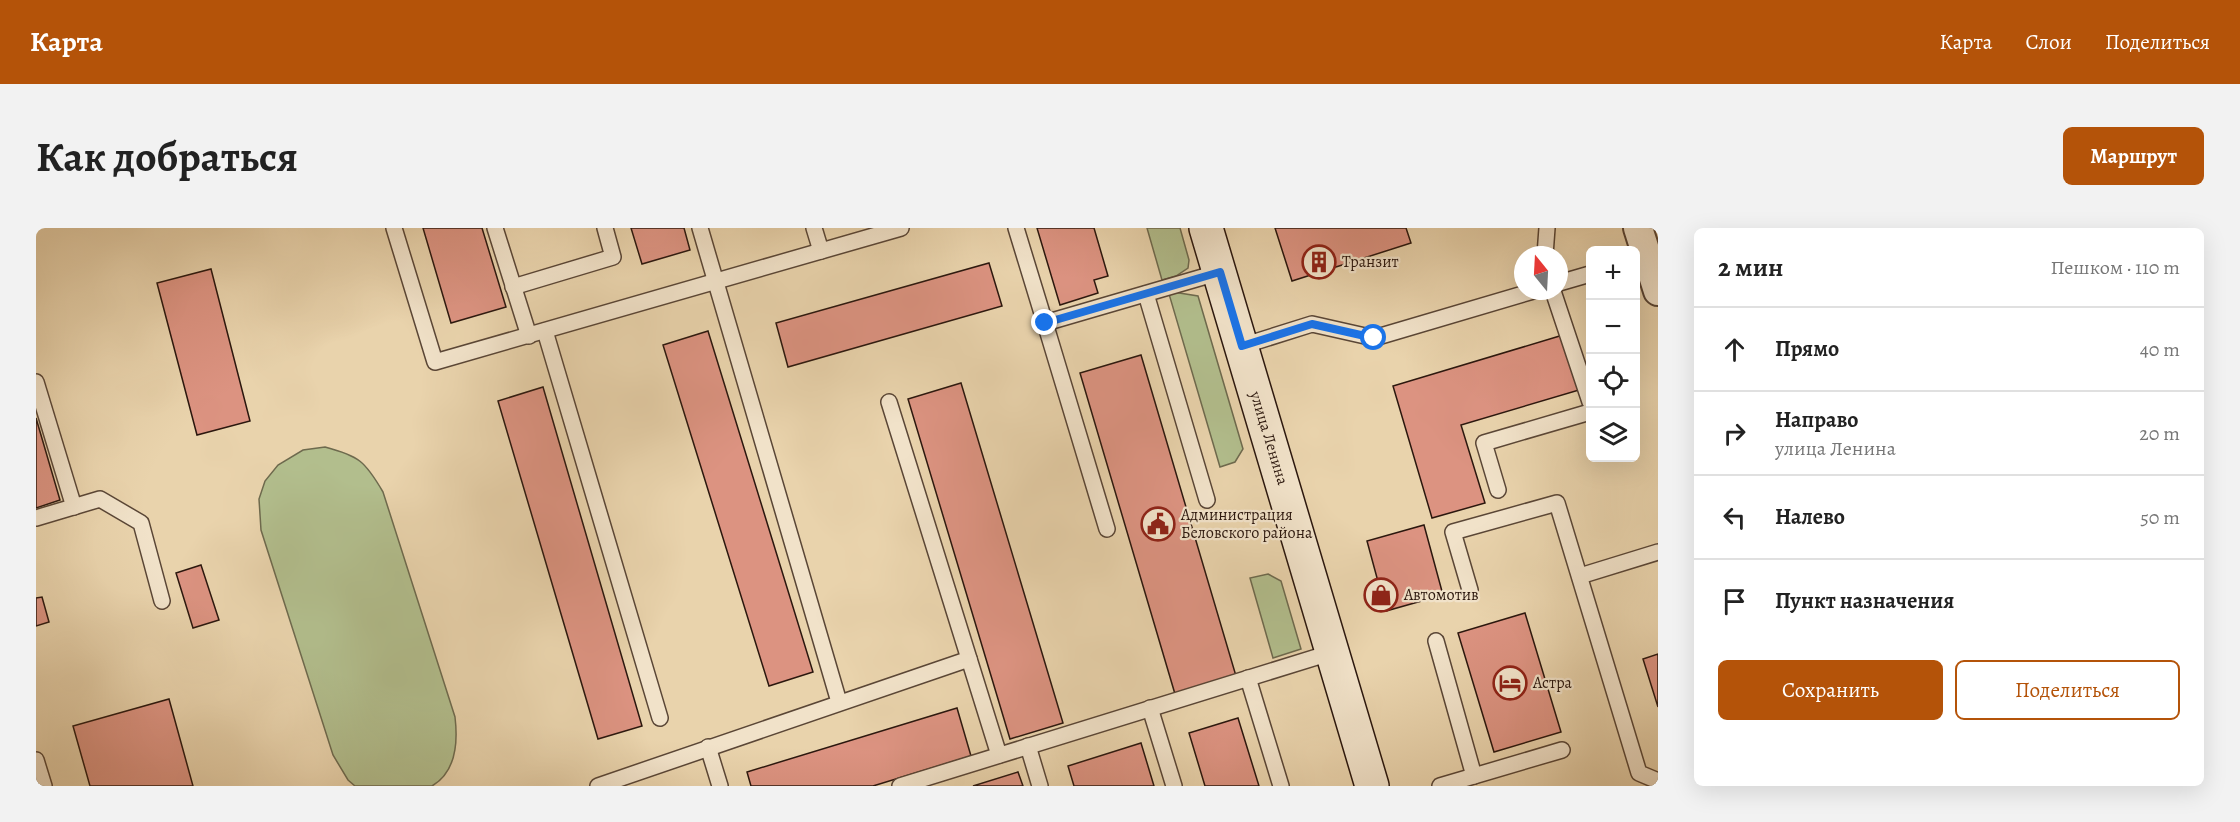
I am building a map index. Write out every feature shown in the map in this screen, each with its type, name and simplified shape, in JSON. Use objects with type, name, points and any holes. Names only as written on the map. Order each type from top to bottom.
[{"type":"street","name":"улица Ленина","points":[[1206,228],[1372,786]]},
{"type":"street","points":[[1638,228],[1658,291]]},
{"type":"lane","points":[[394,228],[435,362],[901,228]]},
{"type":"lane","points":[[495,228],[529,336]]},
{"type":"lane","points":[[513,287],[613,257],[605,228]]},
{"type":"lane","points":[[700,228],[839,702]]},
{"type":"lane","points":[[814,228],[821,251]]},
{"type":"lane","points":[[1016,228],[1107,529]]},
{"type":"lane","points":[[1546,246],[1547,228]]},
{"type":"lane","points":[[1045,323],[1220,272]]},
{"type":"lane","points":[[1568,280],[1586,275]]},
{"type":"lane","points":[[1146,294],[1207,500]]},
{"type":"lane","points":[[1242,346],[1312,324],[1374,338],[1514,297]]},
{"type":"lane","points":[[1556,300],[1586,390]]},
{"type":"lane","points":[[544,331],[660,718]]},
{"type":"lane","points":[[36,382],[74,507]]},
{"type":"lane","points":[[889,402],[999,755]]},
{"type":"lane","points":[[1498,490],[1484,443],[1586,413]]},
{"type":"lane","points":[[36,518],[100,499],[141,524],[162,601]]},
{"type":"lane","points":[[1470,590],[1453,532],[1557,503],[1639,773],[1658,781]]},
{"type":"lane","points":[[1580,576],[1658,552]]},
{"type":"lane","points":[[1436,641],[1474,776]]},
{"type":"lane","points":[[900,786],[1333,652]]},
{"type":"lane","points":[[598,786],[969,658]]},
{"type":"lane","points":[[1248,678],[1281,786]]},
{"type":"lane","points":[[1150,708],[1174,786]]},
{"type":"lane","points":[[1028,746],[1040,786]]},
{"type":"lane","points":[[708,747],[720,786]]},
{"type":"lane","points":[[1440,786],[1562,750]]},
{"type":"lane","points":[[36,760],[44,786]]},
{"type":"green space","points":[[1147,228],[1180,228],[1189,260],[1188,268],[1176,276],[1162,280]]},
{"type":"green space","points":[[1173,292],[1198,296],[1243,449],[1235,462],[1220,467],[1169,294]]},
{"type":"green space","points":[[325,447],[346,453],[360,461],[383,492],[455,717],[456,736],[451,765],[440,780],[432,786],[355,786],[348,780],[333,755],[261,530],[259,499],[265,481],[278,465],[303,450]]},
{"type":"green space","points":[[1268,574],[1281,581],[1301,649],[1273,658],[1250,578]]},
{"type":"building","points":[[423,228],[482,228],[506,307],[451,323]]},
{"type":"building","points":[[631,228],[684,228],[690,250],[642,264]]},
{"type":"building","points":[[1037,228],[1094,228],[1108,276],[1094,280],[1098,293],[1060,305]]},
{"type":"building","name":"Транзит","points":[[1275,228],[1406,228],[1411,243],[1292,281]]},
{"type":"building","points":[[989,263],[1002,306],[788,367],[776,323]]},
{"type":"building","points":[[211,269],[250,421],[197,435],[157,283]]},
{"type":"building","points":[[708,331],[813,672],[769,686],[663,345]]},
{"type":"building","points":[[1563,335],[1579,390],[1461,425],[1485,503],[1432,518],[1393,386]]},
{"type":"building","name":"Администрация Беловского района","points":[[1141,355],[1236,676],[1175,694],[1080,373]]},
{"type":"building","points":[[961,383],[1063,723],[1010,739],[908,399]]},
{"type":"building","points":[[543,387],[642,726],[598,739],[498,401]]},
{"type":"building","points":[[36,418],[60,500],[36,508]]},
{"type":"building","points":[[1424,525],[1443,595],[1386,611],[1367,541]]},
{"type":"building","points":[[201,565],[219,620],[193,628],[176,573]]},
{"type":"building","points":[[42,597],[49,622],[36,626],[36,598]]},
{"type":"building","name":"Астра","points":[[1525,613],[1561,732],[1494,752],[1458,633]]},
{"type":"building","points":[[1658,654],[1658,707],[1643,659]]},
{"type":"building","points":[[169,699],[193,786],[90,786],[73,726]]},
{"type":"building","points":[[957,708],[971,756],[873,786],[751,786],[747,772]]},
{"type":"building","points":[[1238,718],[1259,786],[1205,786],[1189,733]]},
{"type":"building","points":[[1141,743],[1154,786],[1074,786],[1068,766]]},
{"type":"building","points":[[1018,772],[1023,786],[973,786]]},
{"type":"place","name":"Транзит","points":[[1319,262]]},
{"type":"place","name":"Администрация Беловского района","points":[[1158,524]]},
{"type":"place","name":"Автомотив","points":[[1381,595]]},
{"type":"place","name":"Астра","points":[[1510,683]]},
{"type":"route","points":[[1045,323],[1220,272],[1242,346],[1312,324],[1374,338]]}]
